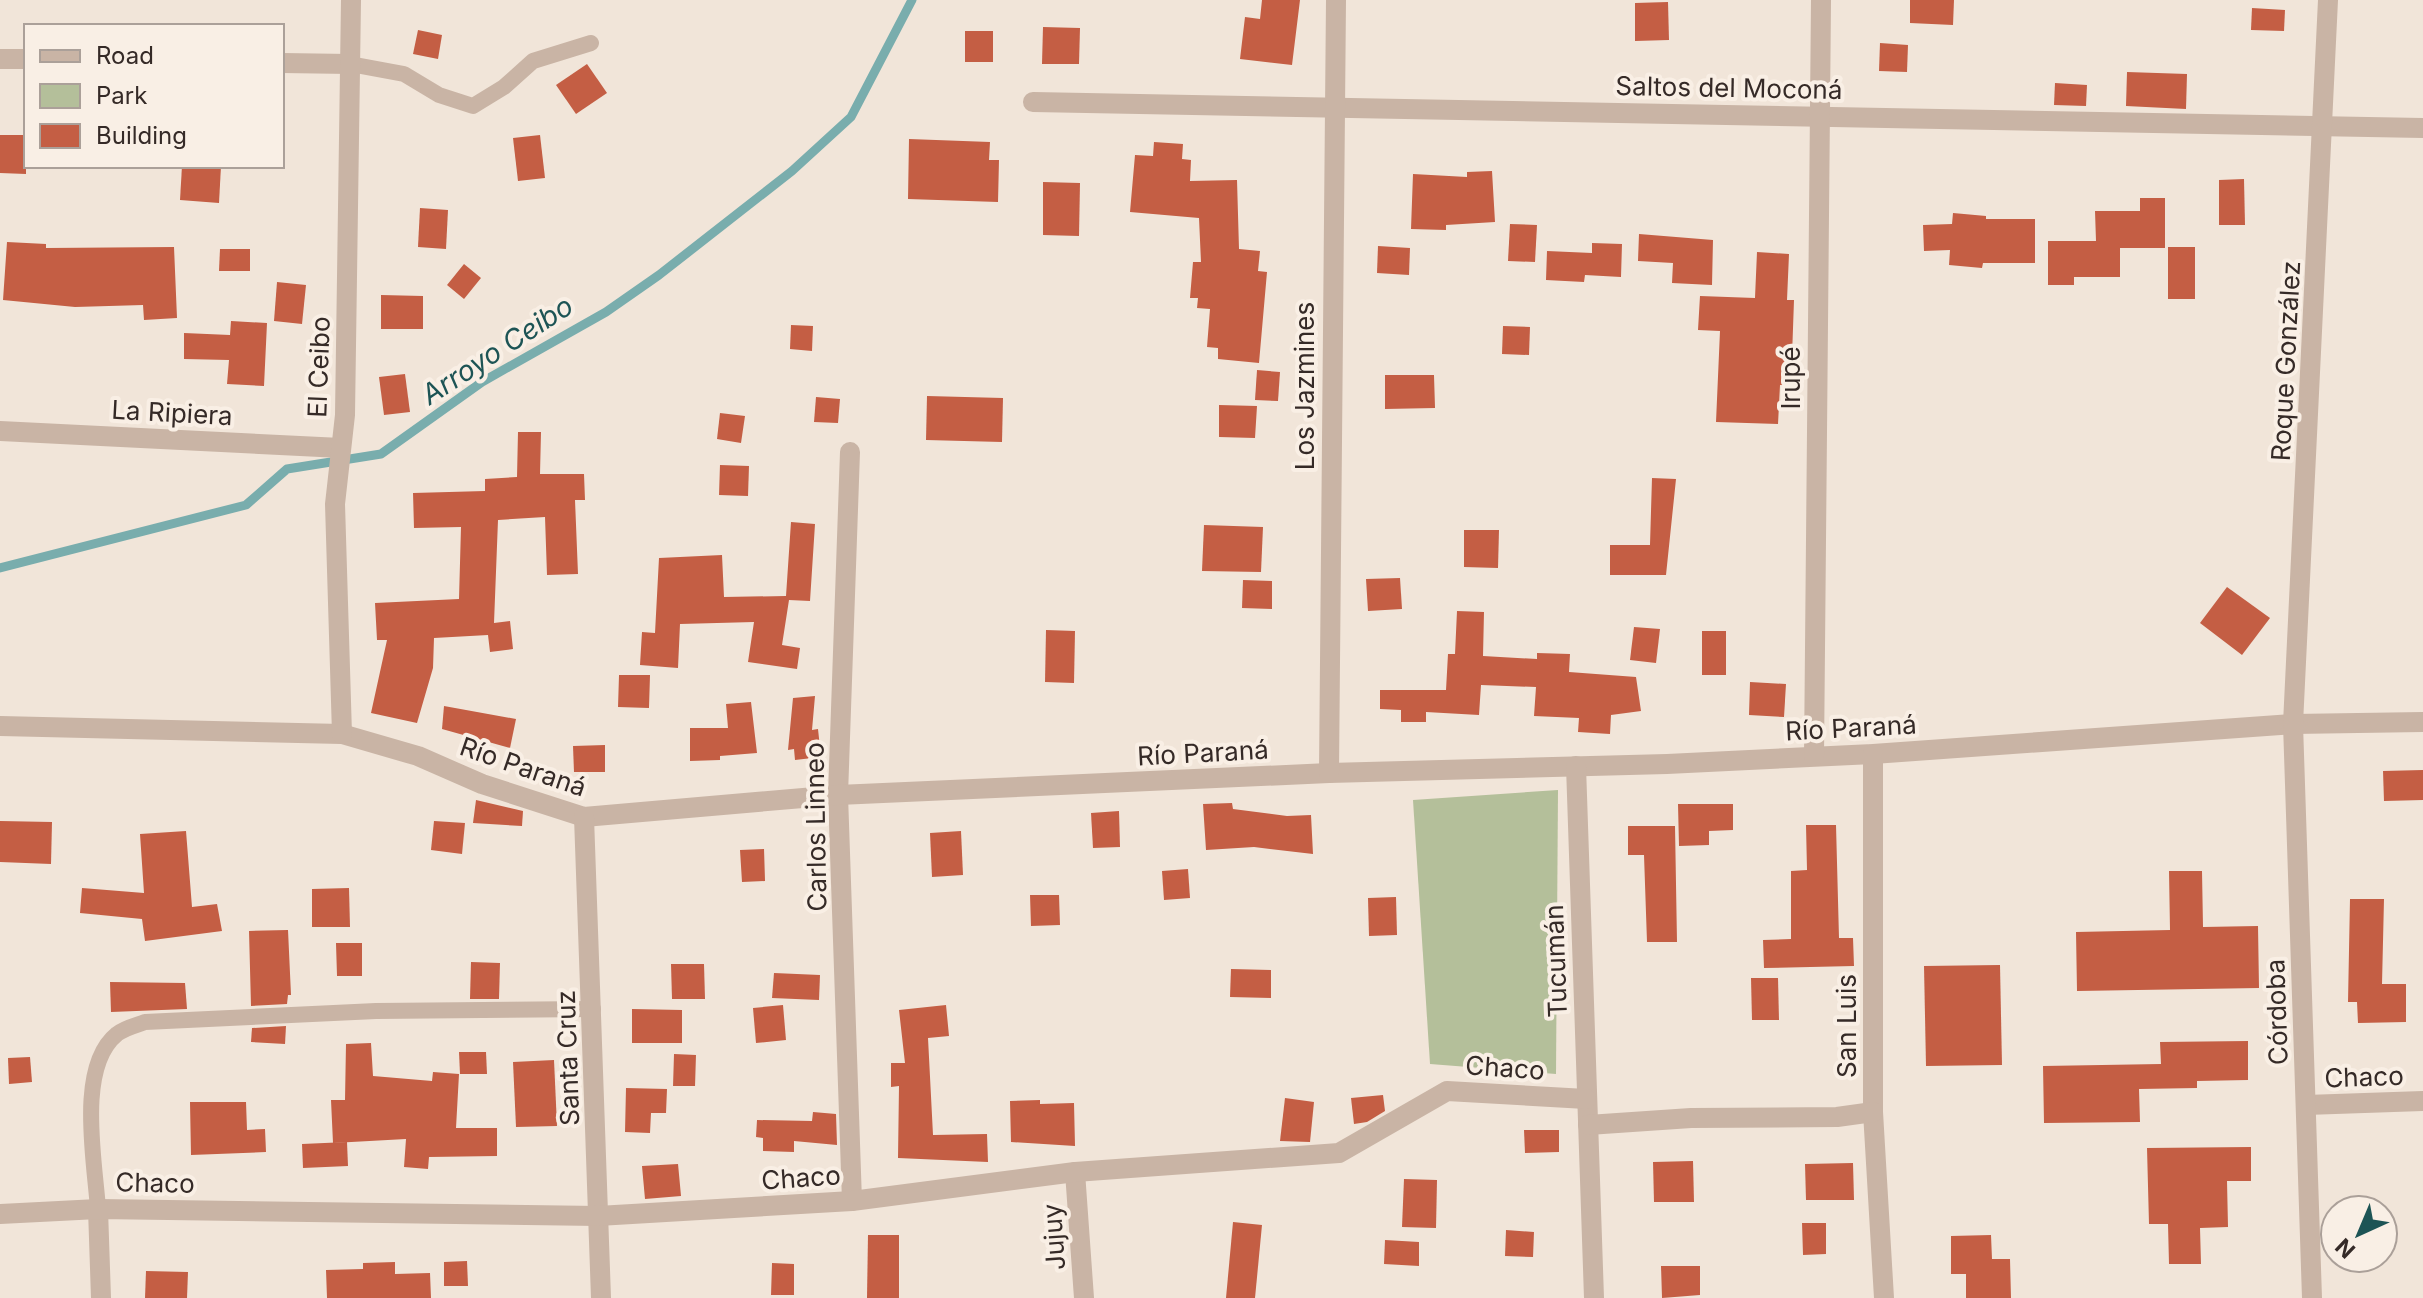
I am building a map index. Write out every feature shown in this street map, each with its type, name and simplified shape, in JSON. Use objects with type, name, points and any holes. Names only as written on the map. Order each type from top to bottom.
[{"type":"street","name":"El Ceibo","points":[[342,734],[335,504],[345,415],[351,0]]},
{"type":"street","name":"Los Jazmines","points":[[1329,773],[1336,0]]},
{"type":"street","name":"Irupé","points":[[1814,756],[1821,0]]},
{"type":"street","name":"Roque González","points":[[2293,724],[2328,0]]},
{"type":"street","points":[[0,59],[24,59]]},
{"type":"street","points":[[284,63],[350,64]]},
{"type":"street","name":"Saltos del Moconá","points":[[1033,102],[2423,128]]},
{"type":"street","name":"La Ripiera","points":[[0,431],[341,448]]},
{"type":"street","name":"Carlos Linneo","points":[[850,452],[838,795],[852,1201]]},
{"type":"street","name":"Río Paraná","points":[[0,726],[342,734],[418,756],[482,784],[584,817],[838,795],[1329,773],[1873,754],[2293,724],[2423,722]]},
{"type":"street","name":"Córdoba","points":[[2293,724],[2312,1298]]},
{"type":"street","name":"San Luis","points":[[1873,754],[1873,1112],[1884,1298]]},
{"type":"street","name":"Tucumán","points":[[1576,766],[1594,1298]]},
{"type":"street","name":"Santa Cruz","points":[[584,817],[601,1298]]},
{"type":"street","name":"Chaco","points":[[0,1214],[98,1209],[598,1216],[852,1201],[1075,1172],[1339,1153],[1447,1091],[1586,1099]]},
{"type":"street","name":"Chaco","points":[[2306,1105],[2423,1101]]},
{"type":"street","points":[[1588,1125],[1691,1118],[1837,1117],[1873,1112]]},
{"type":"street","name":"Jujuy","points":[[1075,1172],[1084,1298]]},
{"type":"street","points":[[98,1209],[101,1298]]},
{"type":"lane","points":[[350,64],[404,74],[439,95],[473,106],[504,87],[533,61],[591,43]]},
{"type":"lane","points":[[98,1209],[91,1093],[97,1063],[117,1034],[145,1022],[376,1011],[593,1009]]},
{"type":"green space","points":[[1558,790],[1556,1074],[1430,1064],[1413,800]]},
{"type":"building","points":[[1262,0],[1300,0],[1292,65],[1240,59],[1245,17],[1260,19]]},
{"type":"building","points":[[1910,0],[1954,0],[1953,25],[1910,23]]},
{"type":"building","points":[[1668,2],[1669,40],[1635,41],[1635,3]]},
{"type":"building","points":[[2252,8],[2285,10],[2284,31],[2251,30]]},
{"type":"building","points":[[1043,27],[1080,28],[1079,64],[1042,64]]},
{"type":"building","points":[[418,30],[442,35],[438,59],[413,54]]},
{"type":"building","points":[[965,31],[993,31],[993,62],[965,62]]},
{"type":"building","points":[[1880,43],[1908,45],[1907,72],[1879,71]]},
{"type":"building","points":[[587,64],[607,93],[576,114],[556,85]]},
{"type":"building","points":[[2127,72],[2187,74],[2186,109],[2126,106]]},
{"type":"building","points":[[2055,83],[2087,85],[2086,106],[2054,105]]},
{"type":"building","points":[[0,135],[24,135],[26,174],[0,173]]},
{"type":"building","points":[[540,135],[545,178],[518,181],[513,138]]},
{"type":"building","points":[[909,139],[990,142],[989,160],[999,160],[998,202],[908,199]]},
{"type":"building","points":[[1154,142],[1183,144],[1182,159],[1191,160],[1190,181],[1237,180],[1239,249],[1260,251],[1258,271],[1267,272],[1259,363],[1218,359],[1218,348],[1207,347],[1210,309],[1197,308],[1198,298],[1190,298],[1193,262],[1201,262],[1199,218],[1130,212],[1135,155],[1153,156]]},
{"type":"building","points":[[182,168],[221,168],[219,203],[180,200]]},
{"type":"building","points":[[1492,171],[1495,222],[1446,225],[1446,230],[1411,229],[1413,174],[1467,177],[1467,172]]},
{"type":"building","points":[[2244,179],[2245,225],[2219,225],[2219,180]]},
{"type":"building","points":[[1043,182],[1080,183],[1079,236],[1043,235]]},
{"type":"building","points":[[2140,198],[2165,198],[2165,248],[2120,248],[2120,277],[2074,277],[2074,285],[2048,285],[2048,241],[2096,241],[2095,211],[2140,211]]},
{"type":"building","points":[[420,208],[448,210],[446,249],[418,247]]},
{"type":"building","points":[[1953,213],[1986,216],[1986,219],[2035,219],[2035,263],[1983,263],[1982,268],[1949,265],[1950,250],[1924,251],[1923,225],[1952,224]]},
{"type":"building","points":[[1510,224],[1537,225],[1535,262],[1508,261]]},
{"type":"building","points":[[1639,234],[1713,240],[1712,285],[1672,283],[1673,263],[1638,261]]},
{"type":"building","points":[[7,242],[46,244],[46,248],[174,247],[177,318],[144,320],[143,305],[75,307],[3,300]]},
{"type":"building","points":[[1592,243],[1622,244],[1621,277],[1585,275],[1584,282],[1546,280],[1547,251],[1592,253]]},
{"type":"building","points":[[1378,246],[1410,248],[1409,275],[1377,273]]},
{"type":"building","points":[[2168,247],[2195,247],[2195,299],[2168,299]]},
{"type":"building","points":[[220,249],[250,249],[250,271],[219,271]]},
{"type":"building","points":[[1757,252],[1789,254],[1787,300],[1794,300],[1791,385],[1780,385],[1778,424],[1716,422],[1720,331],[1698,330],[1700,296],[1755,298]]},
{"type":"building","points":[[464,264],[481,278],[464,299],[447,285]]},
{"type":"building","points":[[277,282],[306,285],[302,324],[274,321]]},
{"type":"building","points":[[381,295],[423,296],[423,329],[381,329]]},
{"type":"building","points":[[231,321],[267,323],[264,386],[227,384],[229,360],[184,359],[184,333],[230,335]]},
{"type":"building","points":[[791,325],[813,326],[812,351],[790,349]]},
{"type":"building","points":[[1503,326],[1530,327],[1529,355],[1502,354]]},
{"type":"building","points":[[1257,370],[1280,372],[1278,401],[1255,400]]},
{"type":"building","points":[[405,374],[410,412],[384,415],[379,377]]},
{"type":"building","points":[[1385,375],[1434,375],[1435,408],[1385,409]]},
{"type":"building","points":[[927,396],[1003,398],[1002,442],[926,440]]},
{"type":"building","points":[[816,397],[840,399],[838,423],[814,422]]},
{"type":"building","points":[[1219,405],[1257,406],[1255,438],[1219,437]]},
{"type":"building","points":[[720,413],[745,416],[741,443],[717,439]]},
{"type":"building","points":[[518,432],[541,432],[540,474],[584,474],[585,500],[575,500],[578,574],[547,575],[545,517],[498,520],[494,623],[510,621],[513,649],[490,652],[488,635],[434,638],[433,668],[417,723],[371,713],[387,640],[377,640],[375,603],[459,599],[461,527],[414,528],[413,493],[485,491],[485,479],[517,477]]},
{"type":"building","points":[[720,465],[749,466],[748,496],[719,495]]},
{"type":"building","points":[[1652,478],[1676,479],[1666,575],[1610,575],[1610,545],[1650,545]]},
{"type":"building","points":[[791,522],[815,524],[810,601],[789,600],[782,645],[800,648],[797,669],[748,662],[754,622],[680,624],[678,668],[640,665],[642,632],[655,633],[659,558],[722,555],[724,597],[786,596]]},
{"type":"building","points":[[1204,525],[1263,527],[1261,572],[1202,571]]},
{"type":"building","points":[[1464,530],[1499,530],[1498,568],[1464,567]]},
{"type":"building","points":[[1400,578],[1402,609],[1368,611],[1366,579]]},
{"type":"building","points":[[1243,580],[1272,581],[1272,609],[1242,608]]},
{"type":"building","points":[[2227,587],[2270,618],[2242,655],[2200,623]]},
{"type":"building","points":[[1457,611],[1484,612],[1483,656],[1537,659],[1537,653],[1570,654],[1569,672],[1636,677],[1641,711],[1611,715],[1610,734],[1578,732],[1579,718],[1534,716],[1536,687],[1481,685],[1479,715],[1426,712],[1426,722],[1401,722],[1401,710],[1380,709],[1380,690],[1446,690],[1448,654],[1455,654]]},
{"type":"building","points":[[1634,627],[1660,629],[1656,663],[1630,660]]},
{"type":"building","points":[[1046,630],[1075,631],[1074,683],[1045,682]]},
{"type":"building","points":[[1702,631],[1726,631],[1726,675],[1702,675]]},
{"type":"building","points":[[619,675],[650,675],[649,708],[618,707]]},
{"type":"building","points":[[1750,682],[1786,684],[1784,717],[1749,715]]},
{"type":"building","points":[[815,696],[812,730],[818,729],[821,757],[795,760],[794,749],[788,750],[793,698]]},
{"type":"building","points":[[751,702],[757,753],[720,756],[720,760],[690,761],[690,728],[728,728],[726,704]]},
{"type":"building","points":[[444,706],[516,719],[510,748],[442,729]]},
{"type":"building","points":[[605,745],[605,772],[574,772],[573,746]]},
{"type":"building","points":[[2423,770],[2423,800],[2384,801],[2383,771]]},
{"type":"building","points":[[476,800],[523,811],[522,826],[473,823]]},
{"type":"building","points":[[1232,803],[1233,809],[1287,816],[1311,815],[1313,854],[1254,847],[1206,850],[1203,804]]},
{"type":"building","points":[[1678,804],[1733,804],[1733,830],[1709,831],[1709,845],[1679,846]]},
{"type":"building","points":[[1119,811],[1120,847],[1093,848],[1091,813]]},
{"type":"building","points":[[0,821],[52,822],[51,864],[0,862]]},
{"type":"building","points":[[434,821],[465,823],[462,854],[431,850]]},
{"type":"building","points":[[1806,825],[1836,825],[1839,938],[1853,938],[1854,966],[1764,968],[1763,940],[1791,939],[1791,871],[1807,870]]},
{"type":"building","points":[[1628,826],[1675,826],[1677,942],[1647,942],[1644,855],[1628,855]]},
{"type":"building","points":[[186,831],[192,907],[217,904],[222,931],[145,941],[142,919],[80,913],[82,888],[144,893],[140,834]]},
{"type":"building","points":[[961,831],[963,875],[932,877],[930,833]]},
{"type":"building","points":[[764,849],[765,881],[742,882],[740,850]]},
{"type":"building","points":[[1188,869],[1190,898],[1164,900],[1162,871]]},
{"type":"building","points":[[2169,871],[2202,871],[2203,927],[2258,926],[2259,988],[2077,991],[2076,932],[2170,930]]},
{"type":"building","points":[[349,888],[350,927],[312,927],[312,889]]},
{"type":"building","points":[[1030,895],[1059,895],[1060,925],[1031,926]]},
{"type":"building","points":[[1396,897],[1397,935],[1369,936],[1368,898]]},
{"type":"building","points":[[2350,899],[2384,899],[2382,984],[2406,984],[2406,1022],[2358,1023],[2357,1002],[2348,1002]]},
{"type":"building","points":[[288,930],[291,995],[288,995],[287,1004],[251,1006],[249,931]]},
{"type":"building","points":[[336,943],[362,943],[362,976],[337,976]]},
{"type":"building","points":[[471,962],[500,963],[499,999],[470,999]]},
{"type":"building","points":[[671,964],[704,964],[705,999],[672,999]]},
{"type":"building","points":[[2000,965],[2002,1065],[1926,1066],[1924,966]]},
{"type":"building","points":[[1231,969],[1271,970],[1271,998],[1230,997]]},
{"type":"building","points":[[774,973],[820,975],[819,1000],[772,998]]},
{"type":"building","points":[[1751,978],[1778,978],[1779,1020],[1752,1020]]},
{"type":"building","points":[[110,982],[185,983],[187,1009],[111,1012]]},
{"type":"building","points":[[783,1005],[786,1040],[756,1043],[753,1008]]},
{"type":"building","points":[[946,1005],[949,1036],[928,1038],[933,1135],[987,1134],[988,1162],[898,1158],[899,1086],[891,1087],[891,1063],[905,1063],[899,1010]]},
{"type":"building","points":[[632,1009],[682,1010],[682,1043],[632,1043]]},
{"type":"building","points":[[286,1026],[285,1044],[251,1042],[252,1028]]},
{"type":"building","points":[[2248,1041],[2248,1080],[2197,1081],[2197,1088],[2139,1089],[2140,1122],[2044,1123],[2043,1066],[2161,1064],[2160,1042]]},
{"type":"building","points":[[371,1043],[373,1076],[432,1081],[433,1072],[459,1074],[456,1128],[497,1128],[497,1156],[429,1157],[428,1169],[404,1167],[406,1139],[333,1143],[331,1100],[345,1100],[346,1044]]},
{"type":"building","points":[[459,1052],[486,1052],[487,1074],[460,1074]]},
{"type":"building","points":[[674,1054],[696,1055],[695,1086],[673,1086]]},
{"type":"building","points":[[30,1057],[32,1082],[9,1084],[8,1058]]},
{"type":"building","points":[[554,1060],[557,1126],[516,1127],[513,1062]]},
{"type":"building","points":[[626,1088],[667,1089],[666,1113],[651,1113],[650,1133],[625,1132]]},
{"type":"building","points":[[1383,1095],[1385,1111],[1367,1122],[1354,1124],[1351,1098]]},
{"type":"building","points":[[1285,1098],[1314,1102],[1310,1142],[1280,1141]]},
{"type":"building","points":[[1040,1100],[1040,1104],[1074,1103],[1075,1146],[1011,1142],[1010,1101]]},
{"type":"building","points":[[190,1102],[246,1102],[247,1130],[265,1129],[266,1152],[191,1155]]},
{"type":"building","points":[[813,1112],[836,1114],[837,1145],[794,1141],[794,1152],[763,1151],[763,1138],[756,1137],[757,1120],[812,1121]]},
{"type":"building","points":[[1524,1130],[1559,1130],[1559,1152],[1525,1153]]},
{"type":"building","points":[[347,1142],[348,1166],[303,1168],[302,1144]]},
{"type":"building","points":[[2251,1147],[2251,1181],[2227,1181],[2228,1227],[2200,1228],[2201,1264],[2169,1264],[2168,1224],[2149,1224],[2147,1148]]},
{"type":"building","points":[[1693,1161],[1694,1202],[1654,1202],[1653,1162]]},
{"type":"building","points":[[1853,1163],[1854,1200],[1806,1200],[1805,1164]]},
{"type":"building","points":[[678,1164],[681,1196],[645,1199],[642,1166]]},
{"type":"building","points":[[1404,1179],[1437,1180],[1436,1228],[1402,1227]]},
{"type":"building","points":[[1233,1222],[1262,1225],[1255,1298],[1226,1298]]},
{"type":"building","points":[[1802,1223],[1826,1223],[1826,1254],[1803,1255]]},
{"type":"building","points":[[1506,1230],[1534,1232],[1533,1257],[1505,1256]]},
{"type":"building","points":[[868,1235],[899,1235],[899,1298],[867,1298]]},
{"type":"building","points":[[1991,1235],[1992,1259],[2010,1259],[2011,1298],[1966,1298],[1966,1274],[1951,1274],[1951,1236]]},
{"type":"building","points":[[1385,1240],[1419,1242],[1419,1266],[1384,1264]]},
{"type":"building","points":[[467,1261],[468,1286],[444,1286],[444,1262]]},
{"type":"building","points":[[395,1262],[395,1274],[430,1273],[431,1298],[327,1298],[326,1270],[363,1269],[363,1263]]},
{"type":"building","points":[[772,1263],[794,1264],[794,1295],[771,1295]]},
{"type":"building","points":[[1661,1266],[1700,1266],[1700,1295],[1662,1298]]},
{"type":"building","points":[[146,1271],[188,1272],[187,1298],[145,1298]]},
{"type":"waterway","name":"Arroyo Ceibo","points":[[0,568],[246,505],[287,469],[381,454],[482,382],[606,312],[659,275],[792,171],[851,117],[912,0]]}]
